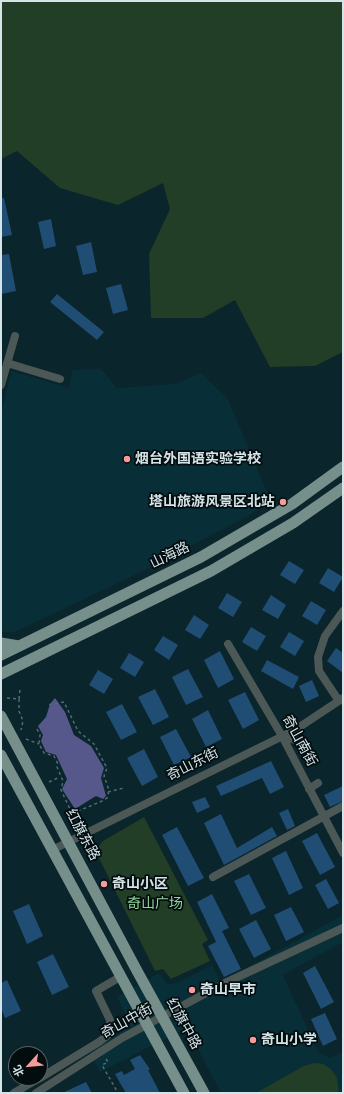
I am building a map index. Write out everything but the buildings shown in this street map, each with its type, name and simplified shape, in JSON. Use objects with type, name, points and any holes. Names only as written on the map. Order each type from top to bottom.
[{"type":"main road","points":[[339,470],[343,459]]},
{"type":"main road","name":"山海路","points":[[1,655],[201,557],[282,511],[339,470]]},
{"type":"main road","points":[[1,674],[211,571],[293,523],[343,488]]},
{"type":"main road","points":[[1,643],[20,646]]},
{"type":"main road","name":"红旗东路","points":[[1,716],[136,969]]},
{"type":"main road","points":[[1,755],[184,1093]]},
{"type":"main road","name":"红旗中路","points":[[136,969],[204,1093]]},
{"type":"street","points":[[1,385],[15,336]]},
{"type":"street","points":[[7,363],[60,379]]},
{"type":"street","points":[[341,699],[319,671],[318,657],[325,636],[343,611]]},
{"type":"street","name":"奇山南街","points":[[228,644],[282,736],[343,853]]},
{"type":"street","name":"奇山东街","points":[[52,850],[282,736],[341,699]]},
{"type":"street","points":[[282,736],[301,742]]},
{"type":"street","points":[[309,789],[318,783]]},
{"type":"street","points":[[213,877],[343,806]]},
{"type":"street","name":"奇山中街","points":[[36,1093],[122,1038],[225,983],[343,928]]},
{"type":"street","points":[[48,1073],[108,1035],[111,1028],[110,1020],[96,991],[120,977]]},
{"type":"street","points":[[14,1093],[26,1086]]},
{"type":"path","points":[[20,689],[19,711],[23,722],[21,730]]},
{"type":"path","points":[[6,698],[19,699]]},
{"type":"path","points":[[37,729],[40,735],[39,744],[44,753],[54,756],[63,781],[60,790],[70,809],[78,811],[107,798],[108,792],[104,776],[107,768],[94,744],[78,731],[64,702],[48,705]]},
{"type":"path","points":[[26,739],[39,744]]},
{"type":"path","points":[[49,782],[61,777]]},
{"type":"path","points":[[108,792],[124,788]]},
{"type":"path","points":[[106,1059],[108,1062],[102,1065],[118,1093]]},
{"type":"shaded area","name":"烟台外国语实验学校","points":[[101,369],[117,388],[175,384],[201,373],[228,399],[271,502],[248,516],[143,571],[15,632],[1,631],[1,416],[11,371],[69,388],[72,370]]},
{"type":"shaded area","points":[[343,915],[343,942],[283,975],[318,1052],[330,1058],[343,1052],[343,1093],[221,1093],[187,1028],[100,1072],[89,1051],[131,1026],[117,997],[159,973],[167,984],[177,983],[212,965],[221,982]]},
{"type":"green space","points":[[1,1],[343,1],[343,352],[315,366],[270,367],[235,300],[203,318],[151,318],[149,254],[170,209],[163,183],[118,205],[60,188],[17,151],[1,159]]},
{"type":"green space","name":"奇山广场","points":[[144,817],[208,940],[202,944],[210,961],[171,979],[163,969],[155,971],[98,856],[99,846],[103,841]]},
{"type":"green space","points":[[314,1063],[323,1064],[331,1069],[337,1078],[339,1093],[256,1093],[304,1066]]},
{"type":"water","points":[[55,698],[65,712],[74,735],[91,746],[104,768],[101,778],[106,796],[103,799],[96,796],[75,809],[62,789],[67,779],[56,755],[46,752],[41,741],[43,735],[38,726],[46,717],[50,704]]},
{"type":"place","name":"烟台外国语实验学校","points":[[127,459]]},
{"type":"place","name":"塔山旅游风景区北站","points":[[283,502]]},
{"type":"place","name":"奇山小区","points":[[104,884]]},
{"type":"place","name":"奇山早市","points":[[192,990]]},
{"type":"place","name":"奇山小学","points":[[253,1040]]}]
